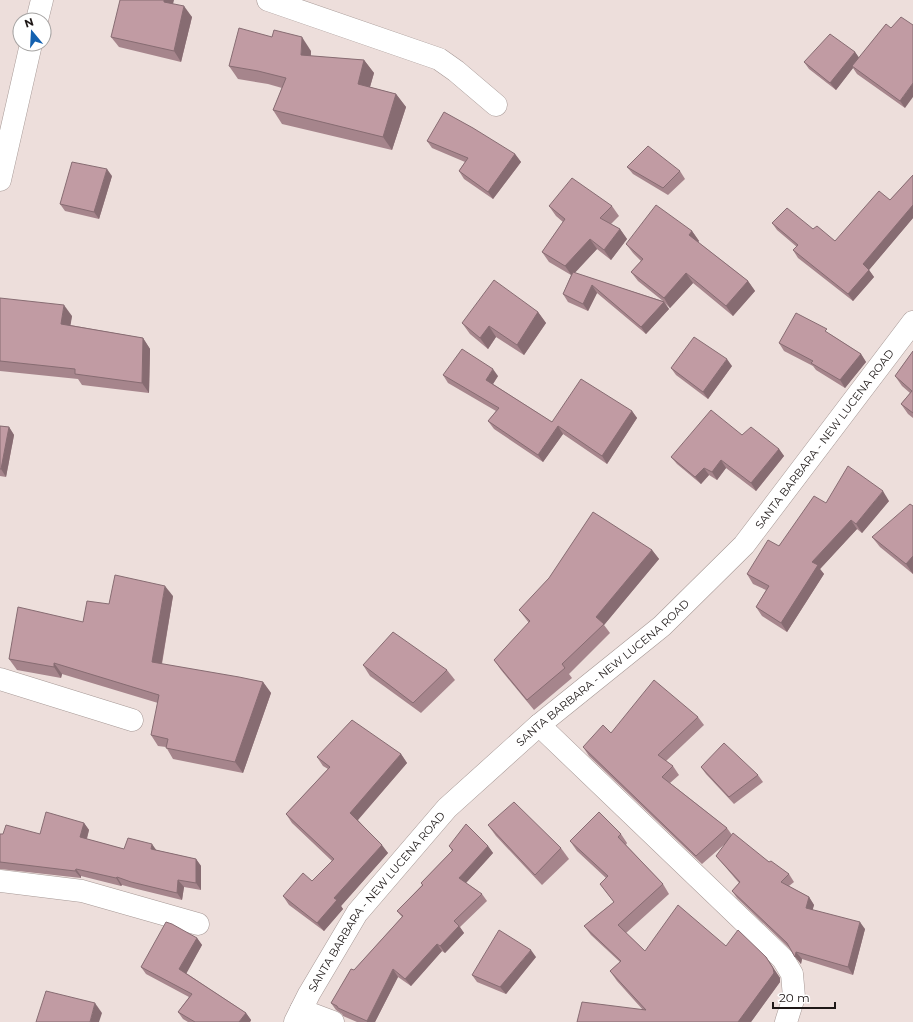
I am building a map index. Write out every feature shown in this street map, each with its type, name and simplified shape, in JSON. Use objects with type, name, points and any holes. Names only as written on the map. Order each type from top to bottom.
[{"type":"street","points":[[39,12],[42,0]]},
{"type":"street","points":[[268,0],[439,59],[456,71],[496,105]]},
{"type":"street","points":[[0,180],[29,52]]},
{"type":"street","name":"SANTA BARBARA - NEW LUCENA ROAD","points":[[298,1016],[309,994],[356,913],[447,808],[539,724],[662,626],[744,545],[913,322]]},
{"type":"street","points":[[0,679],[132,720]]},
{"type":"street","points":[[539,724],[783,960],[792,974],[794,997],[786,1022]]},
{"type":"street","points":[[0,881],[82,891],[198,924]]},
{"type":"street","points":[[298,1016],[333,1022]]},
{"type":"building","points":[[120,0],[164,0],[164,2],[184,6],[174,51],[111,37]]},
{"type":"building","points":[[901,17],[913,25],[913,83],[900,101],[852,66],[886,24],[891,28]]},
{"type":"building","points":[[239,28],[272,37],[274,30],[302,37],[301,55],[364,60],[358,84],[396,94],[383,137],[273,110],[286,78],[229,66]]},
{"type":"building","points":[[830,34],[855,52],[830,83],[804,62]]},
{"type":"building","points":[[444,112],[515,154],[488,192],[459,171],[468,158],[427,141]]},
{"type":"building","points":[[648,146],[680,171],[663,188],[627,167]]},
{"type":"building","points":[[72,162],[107,169],[94,212],[60,204]]},
{"type":"building","points":[[913,175],[913,205],[863,264],[869,270],[848,294],[793,250],[798,245],[772,223],[787,208],[813,229],[817,226],[835,241],[879,191],[890,200]]},
{"type":"building","points":[[572,178],[612,206],[600,218],[620,229],[604,250],[590,239],[565,266],[542,252],[565,219],[549,206]]},
{"type":"building","points":[[656,205],[692,231],[689,235],[748,281],[726,306],[686,273],[664,298],[631,272],[643,259],[626,244]]},
{"type":"building","points":[[573,272],[664,302],[641,327],[592,285],[583,304],[563,294]]},
{"type":"building","points":[[494,280],[538,312],[517,345],[489,326],[480,338],[462,323]]},
{"type":"building","points":[[0,298],[64,305],[61,324],[143,338],[142,383],[75,374],[75,369],[0,361]]},
{"type":"building","points":[[796,313],[827,329],[825,331],[861,354],[840,380],[811,363],[813,361],[779,343]]},
{"type":"building","points":[[694,337],[727,359],[703,392],[671,368]]},
{"type":"building","points":[[462,349],[493,369],[486,380],[552,422],[581,379],[632,411],[602,456],[558,426],[538,455],[488,421],[499,408],[443,375]]},
{"type":"building","points":[[913,351],[913,413],[901,404],[912,391],[895,376]]},
{"type":"building","points":[[711,410],[742,435],[751,427],[779,449],[751,483],[721,460],[712,472],[704,468],[695,477],[671,457]]},
{"type":"building","points":[[0,426],[9,427],[1,469],[0,469]]},
{"type":"building","points":[[848,466],[883,491],[856,524],[851,520],[812,562],[818,565],[781,623],[756,607],[769,586],[747,574],[768,540],[779,546],[814,496],[826,503]]},
{"type":"building","points":[[910,504],[913,506],[913,556],[906,564],[872,537]]},
{"type":"building","points":[[593,512],[652,550],[596,617],[604,624],[562,664],[565,668],[527,700],[494,660],[530,621],[519,610],[549,578]]},
{"type":"building","points":[[115,575],[165,586],[152,662],[263,682],[235,762],[166,748],[168,739],[151,735],[159,695],[54,663],[54,667],[9,659],[18,607],[83,622],[87,601],[109,604]]},
{"type":"building","points":[[393,632],[447,670],[413,703],[363,665]]},
{"type":"building","points":[[654,680],[698,717],[658,755],[673,766],[662,777],[727,828],[696,856],[583,747],[603,725],[611,733]]},
{"type":"building","points":[[352,720],[401,754],[350,813],[382,845],[334,898],[337,900],[317,923],[283,896],[303,873],[312,881],[334,859],[286,814],[330,767],[317,757]]},
{"type":"building","points":[[724,743],[758,775],[729,797],[701,767]]},
{"type":"building","points":[[514,802],[561,848],[535,875],[488,825]]},
{"type":"building","points":[[46,812],[84,823],[80,837],[124,849],[128,838],[152,844],[151,849],[196,859],[196,883],[178,880],[177,893],[131,882],[117,877],[76,869],[75,871],[0,862],[0,834],[3,834],[6,825],[40,834]]},
{"type":"building","points":[[599,812],[621,834],[618,837],[663,884],[618,925],[645,951],[678,905],[726,946],[738,930],[766,957],[773,968],[774,973],[738,1022],[577,1022],[582,1002],[646,1010],[610,971],[621,961],[584,926],[614,902],[600,884],[608,876],[570,841]]},
{"type":"building","points":[[466,824],[488,846],[459,878],[482,894],[454,921],[459,926],[440,946],[437,944],[405,979],[393,969],[367,1021],[338,1008],[331,1003],[351,969],[354,970],[403,916],[397,911],[423,885],[421,883],[453,850],[449,846]]},
{"type":"building","points":[[733,833],[769,862],[771,861],[789,874],[781,882],[809,897],[806,908],[860,922],[848,967],[796,952],[795,957],[787,943],[732,891],[740,882],[716,856]]},
{"type":"building","points":[[166,922],[197,938],[179,969],[246,1013],[239,1022],[195,1022],[178,1012],[192,994],[141,967]]},
{"type":"building","points":[[499,930],[531,950],[500,987],[472,975]]},
{"type":"building","points":[[46,991],[95,1003],[90,1022],[36,1022]]}]
